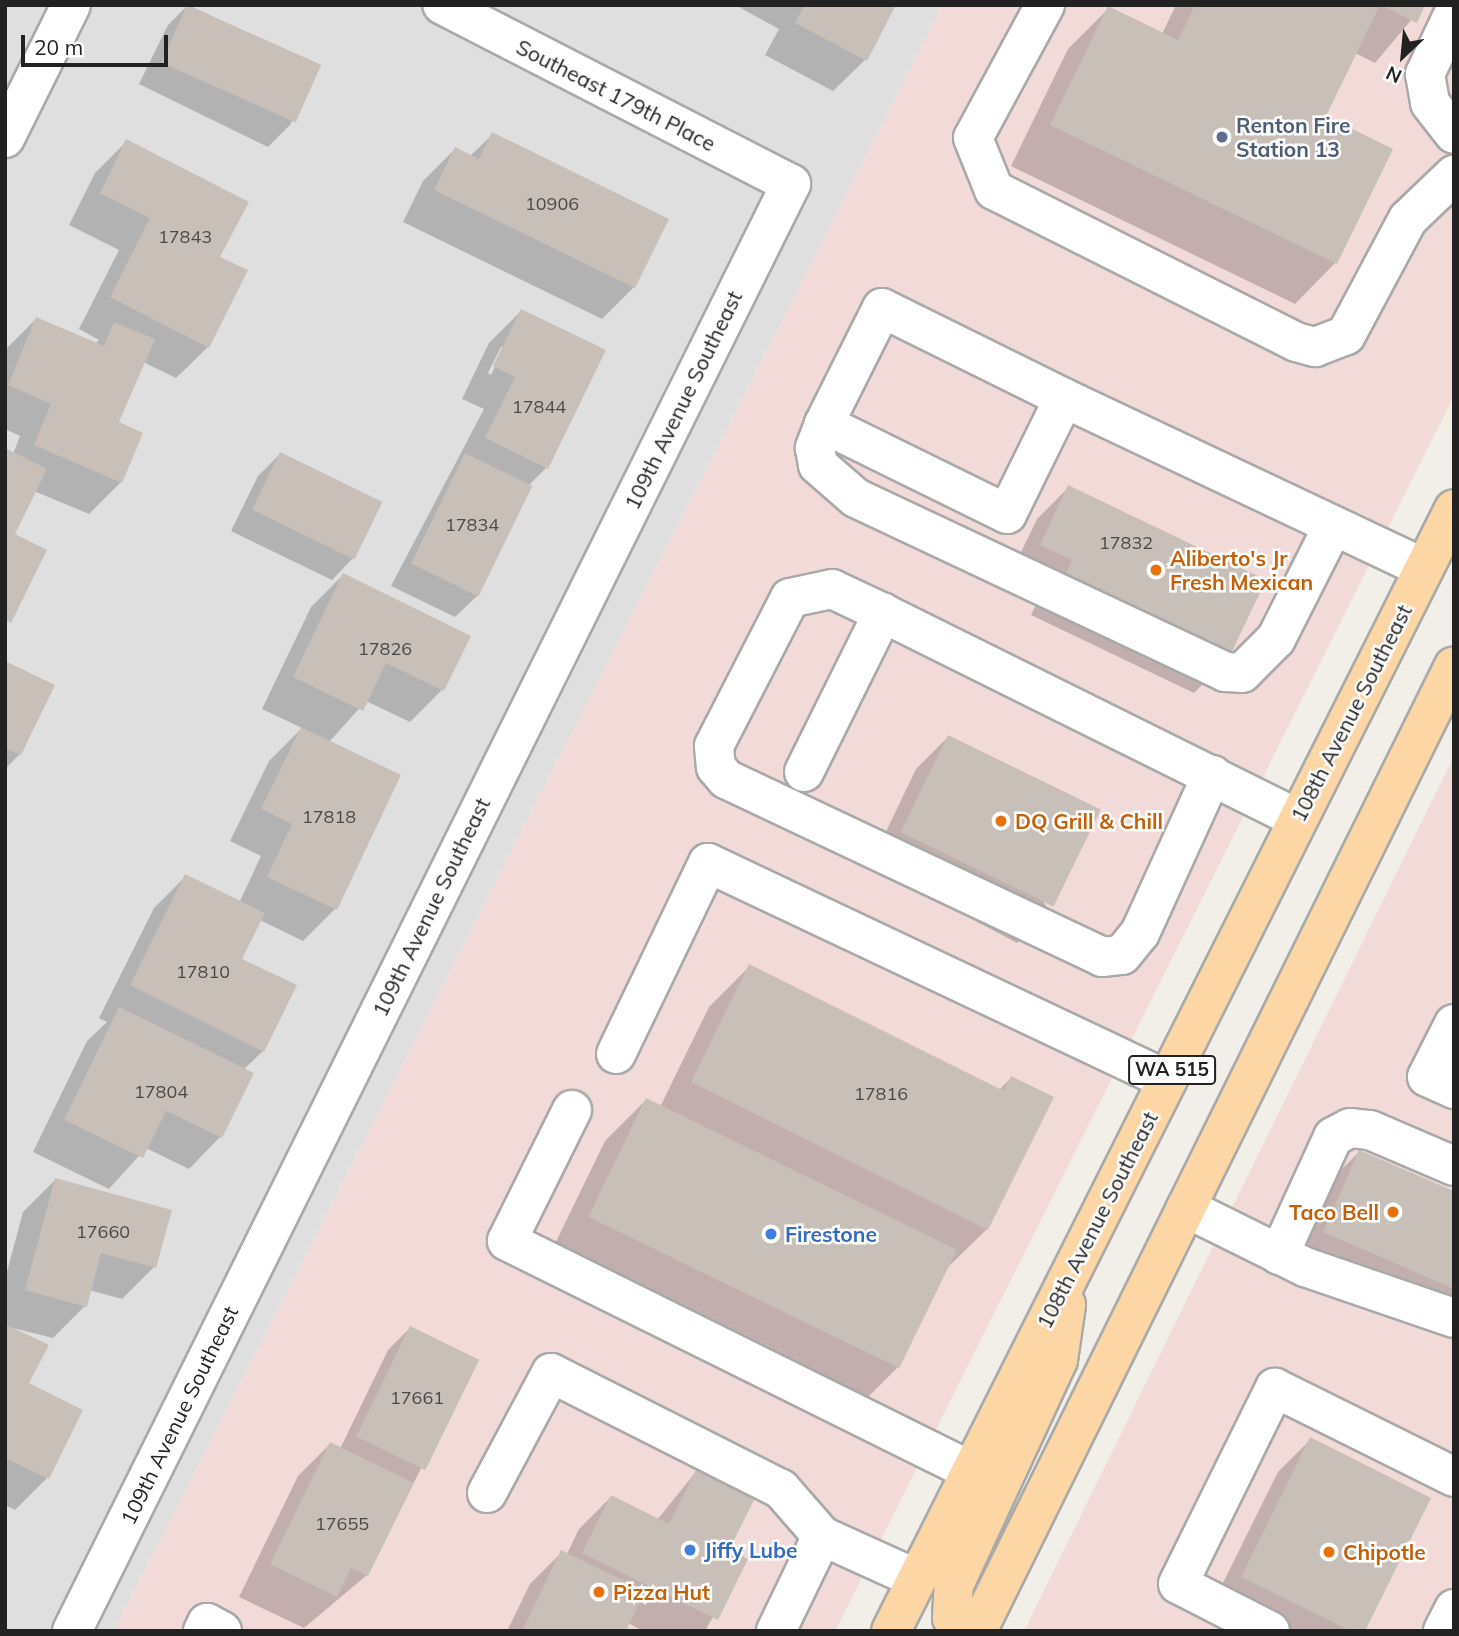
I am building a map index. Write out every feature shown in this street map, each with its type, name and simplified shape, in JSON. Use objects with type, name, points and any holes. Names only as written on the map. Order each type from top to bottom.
[{"type":"main road","name":"108th Avenue Southeast","points":[[891,1631],[1454,509]]},
{"type":"main road","name":"WA 515","points":[[977,1631],[1454,666]]},
{"type":"main road","points":[[967,1631],[952,1618],[954,1585],[1058,1360],[1071,1271]]},
{"type":"street","points":[[5,138],[72,5]]},
{"type":"street","name":"Southeast 179th Place","points":[[442,5],[791,184]]},
{"type":"street","points":[[1045,5],[973,138],[994,190],[1296,342],[1315,347],[1346,335],[1408,219],[1454,175]]},
{"type":"street","points":[[1454,13],[1424,74],[1430,103],[1454,134]]},
{"type":"street","name":"109th Avenue Southeast","points":[[72,1631],[791,184]]},
{"type":"street","points":[[1333,527],[1276,639],[1242,673],[1225,672],[856,498],[818,465],[815,448],[881,308],[1333,527],[1424,568]]},
{"type":"street","points":[[824,424],[1007,514],[1064,398]]},
{"type":"street","points":[[1212,775],[1140,933],[1122,955],[1102,957],[726,779],[716,767],[714,746],[790,598],[832,589],[1212,775],[1298,819]]},
{"type":"street","points":[[804,772],[883,613]]},
{"type":"street","points":[[616,1054],[708,863],[1167,1080]]},
{"type":"street","points":[[1454,1024],[1427,1077],[1454,1089]]},
{"type":"street","points":[[572,1110],[507,1241],[971,1471]]},
{"type":"street","points":[[1279,1255],[1333,1137],[1350,1128],[1370,1130],[1454,1166]]},
{"type":"street","points":[[1186,1208],[1279,1255],[1454,1318]]},
{"type":"street","points":[[487,1493],[551,1373],[781,1489],[822,1536],[917,1579]]},
{"type":"street","points":[[1270,1631],[1178,1584],[1275,1388],[1454,1477]]},
{"type":"street","points":[[776,1631],[822,1536]]},
{"type":"street","points":[[1443,1631],[1454,1609]]},
{"type":"street","points":[[203,1631],[207,1623],[222,1631]]},
{"type":"shaded area","points":[[5,5],[943,5],[114,1631],[5,1631]]},
{"type":"shaded area","points":[[943,5],[1454,5],[1454,396],[835,1631],[114,1631]]},
{"type":"shaded area","points":[[1454,756],[1454,1631],[1024,1631]]},
{"type":"building","points":[[187,5],[321,65],[296,122],[161,63]]},
{"type":"building","points":[[805,5],[896,5],[867,61],[795,23]]},
{"type":"building","name":"Renton Fire Station 13","points":[[1195,5],[1380,5],[1326,116],[1393,149],[1337,264],[1050,125],[1108,6],[1178,40]]},
{"type":"building","points":[[1380,5],[1425,5],[1417,23]]},
{"type":"building","points":[[492,132],[669,219],[635,288],[434,190],[455,147],[479,159]]},
{"type":"building","points":[[126,139],[249,202],[220,257],[248,270],[209,348],[110,297],[150,218],[100,193]]},
{"type":"building","points":[[521,309],[606,350],[548,469],[485,438],[515,377],[493,366]]},
{"type":"building","points":[[36,317],[104,346],[114,322],[155,339],[119,422],[143,433],[122,483],[34,445],[51,404],[8,385]]},
{"type":"building","points":[[5,448],[47,469],[15,534],[47,550],[11,623],[5,620]]},
{"type":"building","points":[[280,452],[382,502],[354,559],[252,510]]},
{"type":"building","points":[[465,453],[532,486],[478,596],[411,564]]},
{"type":"building","name":"Aliberto's Jr Fresh Mexican","points":[[1068,485],[1266,580],[1227,662],[1061,583],[1072,560],[1040,545]]},
{"type":"building","points":[[343,573],[471,636],[444,691],[386,663],[363,711],[293,677]]},
{"type":"building","points":[[5,661],[55,685],[21,755],[5,748]]},
{"type":"building","points":[[301,727],[401,775],[337,910],[267,877],[292,824],[261,809]]},
{"type":"building","name":"DQ Grill & Chill","points":[[948,735],[1101,810],[1053,907],[901,832]]},
{"type":"building","points":[[185,874],[265,913],[242,959],[297,985],[264,1052],[130,985]]},
{"type":"building","points":[[749,964],[1004,1091],[1011,1076],[1054,1097],[988,1230],[691,1082]]},
{"type":"building","points":[[119,1007],[254,1073],[222,1138],[166,1111],[143,1158],[64,1120]]},
{"type":"building","points":[[646,1098],[957,1250],[899,1368],[588,1217]]},
{"type":"building","name":"Taco Bell","points":[[1359,1150],[1454,1191],[1454,1289],[1323,1232]]},
{"type":"building","points":[[55,1178],[172,1210],[156,1268],[101,1253],[87,1307],[25,1290]]},
{"type":"building","points":[[5,1324],[49,1345],[29,1383],[83,1410],[49,1479],[5,1458]]},
{"type":"building","points":[[410,1326],[479,1360],[425,1470],[356,1437]]},
{"type":"building","name":"Chipotle","points":[[1310,1437],[1431,1498],[1365,1631],[1351,1631],[1241,1577]]},
{"type":"building","points":[[330,1442],[414,1483],[368,1576],[351,1568],[337,1597],[270,1564]]},
{"type":"building","points":[[698,1466],[757,1494],[729,1550],[748,1559],[718,1620],[582,1553],[611,1495],[669,1524]]},
{"type":"building","points":[[561,1550],[645,1591],[626,1631],[522,1631]]},
{"type":"place","name":"Renton Fire Station 13","points":[[1222,137]]},
{"type":"place","name":"Aliberto's Jr Fresh Mexican","points":[[1156,570]]},
{"type":"place","name":"DQ Grill & Chill","points":[[1001,821]]},
{"type":"place","name":"Taco Bell","points":[[1393,1212]]},
{"type":"place","name":"Firestone","points":[[771,1234]]},
{"type":"place","name":"Jiffy Lube","points":[[690,1550]]},
{"type":"place","name":"Chipotle","points":[[1329,1552]]},
{"type":"place","name":"Pizza Hut","points":[[599,1592]]}]
